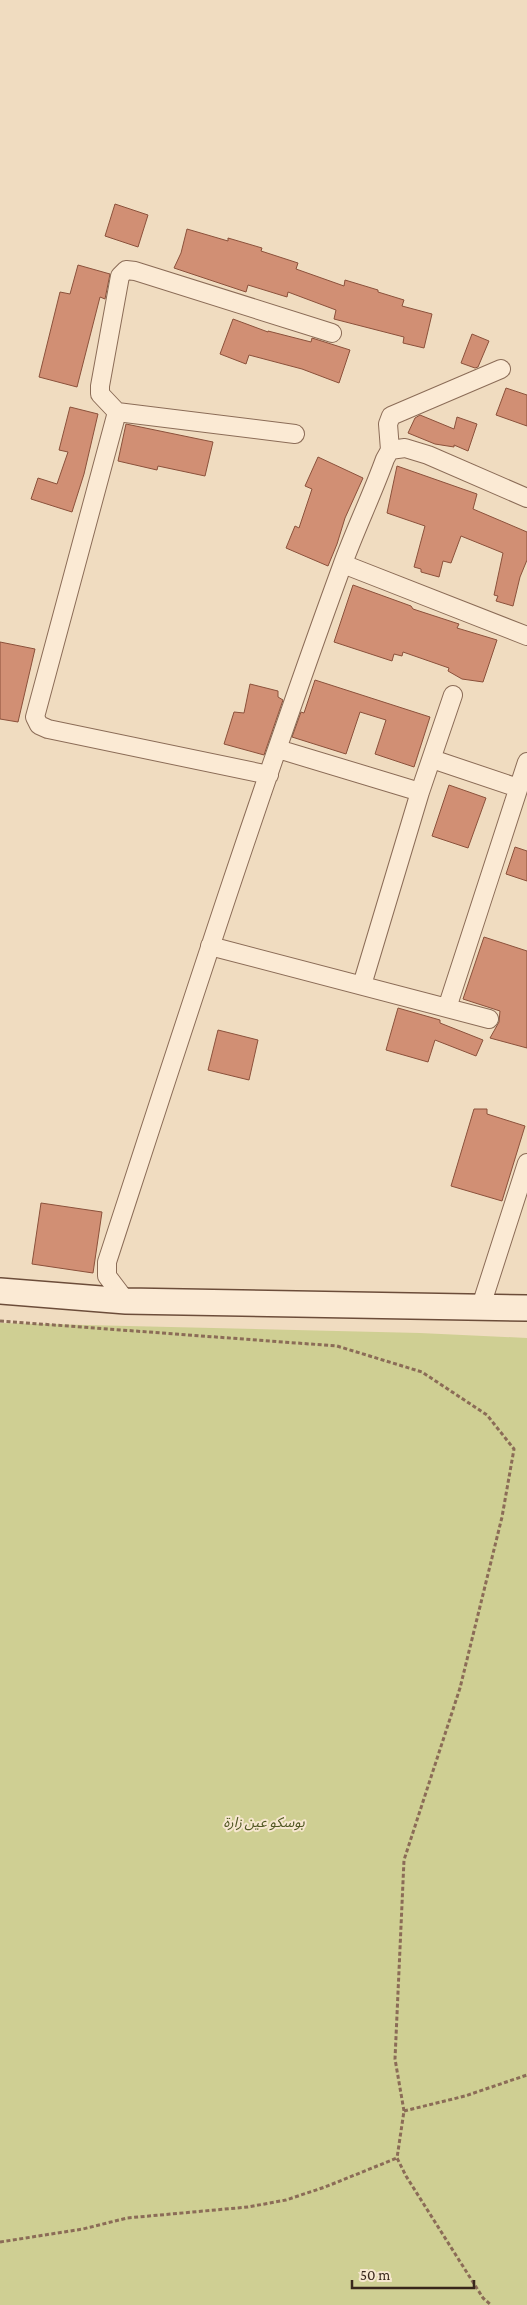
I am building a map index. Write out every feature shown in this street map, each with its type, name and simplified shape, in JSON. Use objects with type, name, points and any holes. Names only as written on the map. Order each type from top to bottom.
[{"type":"main road","points":[[0,1291],[126,1301],[527,1308]]},
{"type":"street","points":[[295,434],[117,412],[100,394],[100,386],[120,276],[126,270],[135,271],[332,333]]},
{"type":"street","points":[[126,1301],[108,1276],[107,1262],[210,946],[278,749],[343,564],[390,450],[388,424],[392,416],[501,369]]},
{"type":"street","points":[[117,412],[35,717],[39,725],[48,729],[269,775]]},
{"type":"street","points":[[390,450],[405,448],[428,455],[527,498]]},
{"type":"street","points":[[343,564],[527,636]]},
{"type":"street","points":[[362,986],[420,792],[453,695]]},
{"type":"street","points":[[278,749],[420,792]]},
{"type":"street","points":[[432,759],[518,788]]},
{"type":"street","points":[[447,1008],[527,762]]},
{"type":"street","points":[[210,946],[489,1018]]},
{"type":"street","points":[[481,1306],[527,1163]]},
{"type":"path","points":[[0,1321],[338,1346],[422,1372],[487,1415],[514,1450],[502,1516],[460,1688],[404,1860],[395,2060],[404,2111],[397,2158],[406,2176],[483,2298],[490,2305]]},
{"type":"path","points":[[404,2111],[465,2096],[527,2075]]},
{"type":"path","points":[[0,2242],[83,2229],[127,2218],[248,2207],[286,2200],[325,2187],[397,2158]]},
{"type":"green space","name":"بوسكو عين زارة","points":[[0,1323],[420,1333],[527,1338],[527,2305],[0,2305]]},
{"type":"building","points":[[115,204],[148,215],[138,247],[105,236]]},
{"type":"building","points":[[187,229],[228,241],[228,238],[262,248],[261,251],[298,263],[296,269],[344,286],[345,280],[378,290],[378,292],[404,300],[402,306],[432,314],[424,348],[403,343],[404,337],[334,319],[336,310],[288,292],[287,297],[248,285],[246,292],[174,268],[181,253]]},
{"type":"building","points":[[78,265],[110,274],[105,299],[100,297],[77,387],[39,377],[60,292],[70,294]]},
{"type":"building","points":[[233,319],[268,332],[311,342],[312,338],[350,350],[339,383],[302,369],[249,355],[246,364],[220,354]]},
{"type":"building","points":[[472,334],[489,341],[478,367],[475,368],[461,363]]},
{"type":"building","points":[[506,388],[527,395],[527,426],[496,415]]},
{"type":"building","points":[[70,407],[98,414],[84,474],[72,512],[31,499],[38,478],[57,484],[68,452],[59,450]]},
{"type":"building","points":[[420,415],[454,429],[457,417],[477,424],[468,451],[454,445],[454,447],[435,444],[408,433],[415,418]]},
{"type":"building","points":[[126,424],[213,442],[205,476],[158,466],[157,470],[118,461]]},
{"type":"building","points":[[318,457],[363,478],[345,518],[328,566],[286,548],[295,526],[299,528],[312,489],[305,486]]},
{"type":"building","points":[[397,466],[477,494],[473,509],[527,532],[527,560],[520,577],[513,606],[496,601],[498,596],[494,595],[503,553],[461,536],[451,563],[443,561],[439,577],[421,572],[421,569],[414,567],[425,526],[387,513]]},
{"type":"building","points":[[353,585],[411,606],[413,609],[459,624],[457,628],[497,640],[483,682],[462,679],[448,671],[449,668],[403,652],[402,656],[394,654],[392,661],[334,642]]},
{"type":"building","points":[[0,642],[35,649],[18,722],[0,719]]},
{"type":"building","points":[[315,680],[430,717],[414,767],[375,754],[386,720],[360,712],[346,754],[292,737],[301,712],[304,713]]},
{"type":"building","points":[[250,684],[278,691],[278,697],[283,700],[264,755],[224,744],[234,712],[244,713]]},
{"type":"building","points":[[449,785],[486,798],[468,848],[432,836]]},
{"type":"building","points":[[515,847],[527,851],[527,881],[506,874]]},
{"type":"building","points":[[484,937],[527,951],[527,1048],[490,1038],[499,1022],[500,1011],[463,999]]},
{"type":"building","points":[[398,1008],[440,1020],[440,1023],[483,1040],[476,1056],[435,1040],[428,1062],[386,1050]]},
{"type":"building","points":[[218,1030],[258,1040],[249,1080],[208,1070]]},
{"type":"building","points":[[474,1109],[487,1109],[487,1114],[525,1126],[502,1201],[451,1186]]},
{"type":"building","points":[[41,1203],[102,1212],[93,1273],[32,1264]]}]
